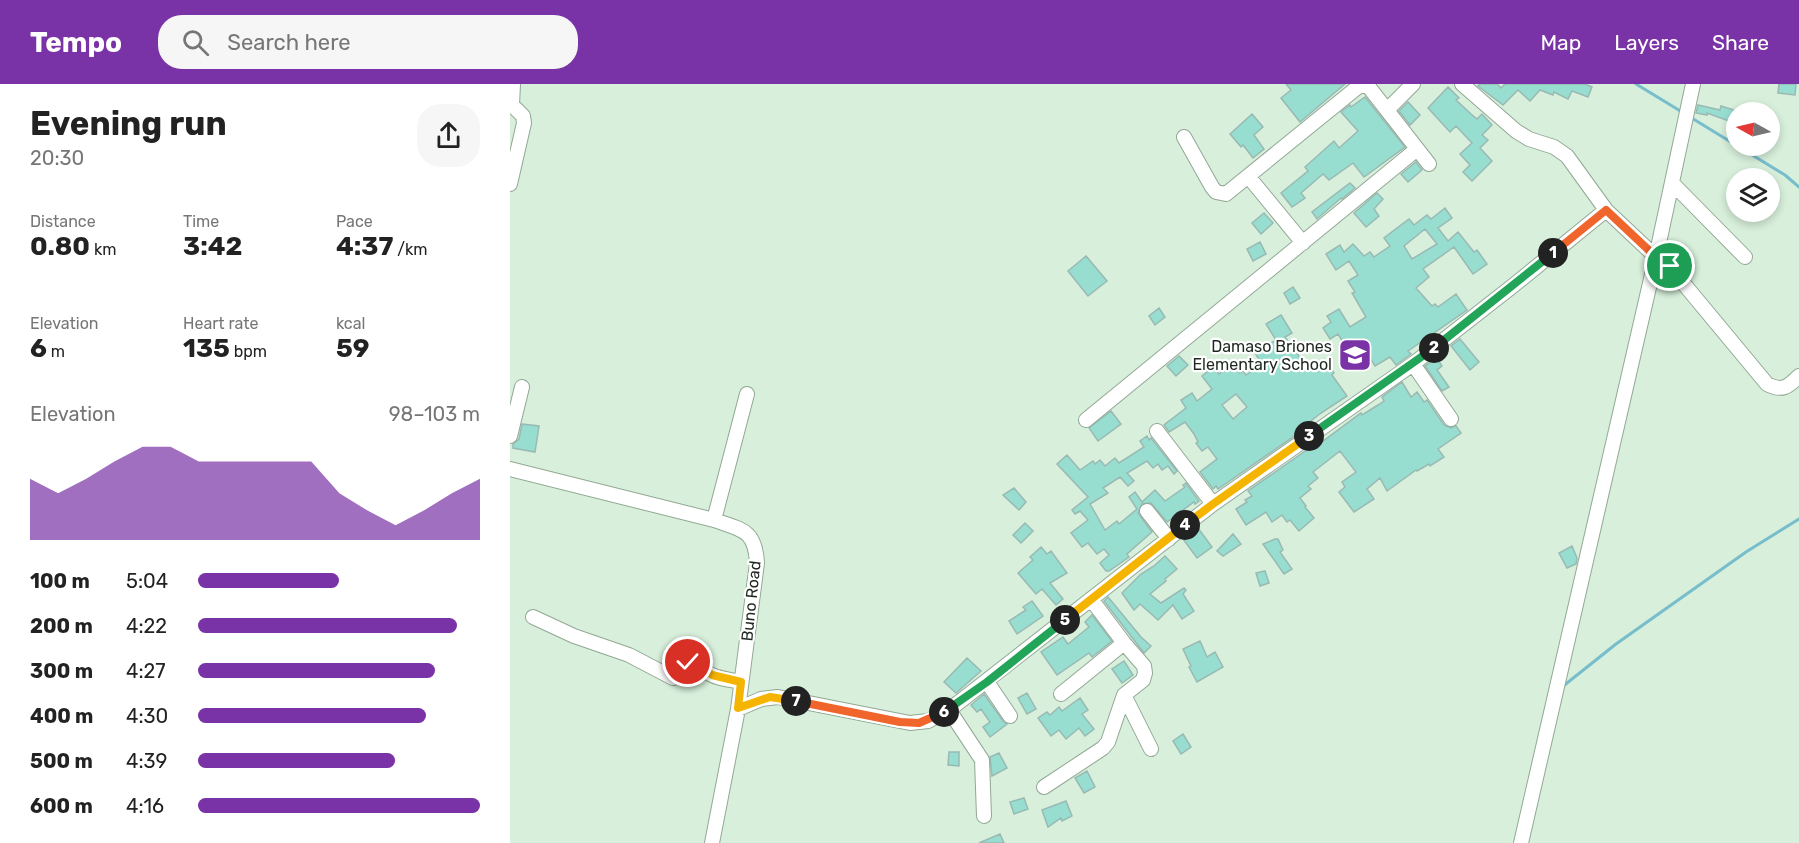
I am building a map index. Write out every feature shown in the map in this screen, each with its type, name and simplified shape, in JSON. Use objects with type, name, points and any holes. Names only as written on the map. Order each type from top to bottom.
[{"type":"street","points":[[510,184],[525,123],[523,116],[512,109],[513,84]]},
{"type":"street","points":[[1387,110],[1413,84]]},
{"type":"street","points":[[1462,84],[1516,131],[1529,139],[1554,147],[1567,156],[1606,210],[1656,257],[1670,266],[1767,384],[1775,388],[1788,387],[1799,376]]},
{"type":"street","points":[[1521,843],[1694,84]]},
{"type":"street","points":[[1184,137],[1216,192],[1226,194],[1359,86],[1368,86],[1429,164]]},
{"type":"street","points":[[1086,420],[1417,149]]},
{"type":"street","points":[[1248,176],[1302,243]]},
{"type":"street","points":[[1672,183],[1745,257]]},
{"type":"street","points":[[738,708],[761,699],[778,697],[910,723],[928,721],[949,710],[1213,504],[1413,364],[1606,210]]},
{"type":"street","points":[[1413,364],[1451,418]]},
{"type":"street","points":[[510,436],[522,387]]},
{"type":"street","points":[[714,520],[747,394]]},
{"type":"street","points":[[1157,431],[1213,504]]},
{"type":"street","name":"Buno Road","points":[[510,469],[714,520],[749,535],[756,548],[757,563],[738,708],[712,843]]},
{"type":"street","points":[[1147,512],[1169,539]]},
{"type":"street","points":[[1044,787],[1103,748],[1108,742],[1124,695],[1143,680],[1146,673],[1144,666],[1091,599]]},
{"type":"street","points":[[533,617],[574,636],[629,655],[673,678],[678,676],[685,662],[688,662],[702,667],[712,675],[741,682]]},
{"type":"street","points":[[1061,694],[1124,643]]},
{"type":"street","points":[[987,682],[1010,716]]},
{"type":"street","points":[[1124,695],[1151,749]]},
{"type":"street","points":[[949,710],[981,760],[984,816]]},
{"type":"building","points":[[1286,84],[1345,84],[1300,122],[1281,98],[1291,90]]},
{"type":"building","points":[[1497,84],[1501,88],[1505,84],[1585,84],[1592,87],[1588,97],[1572,91],[1568,99],[1554,92],[1553,95],[1540,90],[1530,101],[1518,90],[1503,105],[1478,86]]},
{"type":"building","points":[[1779,84],[1796,84],[1795,95],[1778,93]]},
{"type":"building","points":[[1448,87],[1459,98],[1456,100],[1471,114],[1477,119],[1482,114],[1492,125],[1482,135],[1488,140],[1480,148],[1492,161],[1472,181],[1463,172],[1470,165],[1460,154],[1472,143],[1456,126],[1450,132],[1428,108]]},
{"type":"building","points":[[1365,97],[1405,147],[1364,177],[1353,163],[1329,180],[1323,174],[1301,193],[1305,198],[1292,207],[1281,193],[1308,171],[1305,167],[1334,141],[1339,148],[1358,131],[1341,112]]},
{"type":"building","points":[[1408,102],[1420,115],[1410,125],[1399,111]]},
{"type":"building","points":[[1698,105],[1720,110],[1721,106],[1726,108],[1726,120],[1707,113],[1707,115],[1696,113]]},
{"type":"building","points":[[1252,114],[1263,127],[1254,135],[1264,149],[1253,158],[1230,134]]},
{"type":"building","points":[[1416,162],[1422,170],[1408,182],[1401,174]]},
{"type":"building","points":[[1350,183],[1355,188],[1317,219],[1312,212]]},
{"type":"building","points":[[1377,193],[1383,199],[1374,209],[1379,216],[1366,227],[1354,213]]},
{"type":"building","points":[[1445,208],[1452,218],[1438,228],[1448,241],[1458,232],[1474,252],[1477,250],[1487,264],[1473,274],[1454,247],[1423,269],[1429,277],[1416,288],[1432,306],[1435,304],[1438,307],[1456,294],[1467,310],[1408,351],[1411,354],[1396,365],[1390,357],[1375,366],[1359,340],[1346,347],[1338,334],[1330,339],[1323,328],[1331,322],[1327,316],[1339,309],[1350,327],[1366,317],[1348,281],[1358,275],[1349,261],[1336,270],[1326,254],[1340,245],[1344,252],[1353,244],[1364,256],[1370,252],[1374,257],[1390,246],[1384,238],[1409,219],[1414,225],[1427,215],[1431,219]],"holes":[[[1425,229],[1437,244],[1412,259],[1404,246]]]},
{"type":"building","points":[[1264,213],[1273,223],[1261,234],[1252,223]]},
{"type":"building","points":[[1260,242],[1266,254],[1253,261],[1247,249]]},
{"type":"building","points":[[1086,256],[1107,281],[1088,296],[1068,271]]},
{"type":"building","points":[[1293,287],[1300,298],[1290,304],[1284,293]]},
{"type":"building","points":[[1159,308],[1165,317],[1155,325],[1149,316]]},
{"type":"building","points":[[1281,315],[1292,333],[1285,337],[1309,370],[1324,359],[1347,396],[1321,413],[1302,428],[1303,430],[1218,489],[1216,486],[1213,489],[1200,472],[1217,459],[1208,447],[1202,451],[1185,422],[1169,432],[1164,425],[1186,408],[1181,400],[1192,393],[1197,401],[1212,389],[1202,376],[1213,367],[1219,374],[1232,363],[1240,373],[1243,371],[1246,375],[1262,364],[1255,353],[1276,340],[1266,324]],"holes":[[[1236,394],[1247,407],[1233,419],[1222,405]]]},
{"type":"building","points":[[1460,339],[1479,362],[1470,370],[1451,346]]},
{"type":"building","points":[[1179,356],[1188,365],[1176,376],[1167,366]]},
{"type":"building","points":[[1437,358],[1442,366],[1437,370],[1449,387],[1442,391],[1425,366]]},
{"type":"building","points":[[1402,382],[1411,397],[1417,392],[1424,402],[1427,400],[1444,425],[1451,428],[1456,426],[1461,433],[1438,449],[1444,457],[1430,466],[1429,464],[1416,470],[1387,491],[1380,478],[1367,489],[1374,499],[1354,512],[1339,492],[1345,487],[1342,482],[1356,472],[1340,451],[1313,472],[1318,478],[1308,486],[1311,489],[1300,498],[1314,518],[1299,531],[1290,520],[1287,522],[1282,515],[1272,522],[1266,512],[1246,525],[1236,509],[1252,496],[1248,491],[1361,413],[1362,415],[1384,401],[1382,397]]},
{"type":"building","points":[[1111,411],[1121,424],[1098,441],[1089,428]]},
{"type":"building","points":[[522,424],[539,426],[535,452],[513,448],[513,444],[519,439]]},
{"type":"building","points":[[1147,436],[1177,471],[1174,474],[1168,466],[1162,470],[1158,464],[1153,468],[1147,461],[1127,473],[1134,481],[1128,486],[1120,477],[1103,488],[1108,493],[1090,504],[1105,530],[1117,521],[1119,524],[1137,509],[1129,497],[1135,492],[1142,502],[1155,490],[1165,501],[1185,487],[1183,485],[1186,483],[1199,501],[1195,504],[1194,502],[1167,522],[1151,503],[1142,504],[1138,513],[1152,532],[1127,554],[1129,557],[1106,571],[1100,563],[1109,555],[1104,549],[1097,554],[1088,543],[1082,547],[1071,533],[1088,520],[1080,511],[1075,514],[1072,510],[1088,497],[1057,464],[1067,455],[1080,470],[1093,461],[1095,464],[1100,460],[1105,466],[1115,458],[1119,463],[1144,447],[1140,441]]},
{"type":"building","points":[[1014,488],[1026,502],[1019,510],[1003,495]]},
{"type":"building","points":[[1025,523],[1033,531],[1021,543],[1013,535]]},
{"type":"building","points":[[1198,528],[1212,547],[1197,558],[1183,539]]},
{"type":"building","points":[[1233,534],[1241,544],[1223,556],[1217,551]]},
{"type":"building","points":[[1278,539],[1283,550],[1280,552],[1292,569],[1284,574],[1263,544]]},
{"type":"building","points":[[1572,546],[1577,558],[1576,564],[1567,568],[1559,553]]},
{"type":"building","points":[[1041,547],[1047,554],[1051,551],[1067,573],[1050,583],[1063,599],[1056,605],[1042,589],[1036,594],[1018,573],[1033,560],[1030,557]]},
{"type":"building","points":[[1165,556],[1177,569],[1150,594],[1161,603],[1184,588],[1186,590],[1183,594],[1194,611],[1182,619],[1173,605],[1158,620],[1140,604],[1134,610],[1122,593],[1141,574]]},
{"type":"building","points":[[1265,571],[1269,583],[1260,586],[1256,573]]},
{"type":"building","points":[[1108,597],[1151,646],[1144,653],[1104,601]]},
{"type":"building","points":[[1032,601],[1043,616],[1017,634],[1009,621],[1026,610],[1023,607]]},
{"type":"building","points":[[1092,615],[1112,641],[1092,657],[1089,653],[1057,675],[1041,652],[1063,637],[1068,644],[1089,627],[1085,622]]},
{"type":"building","points":[[1200,641],[1207,657],[1215,652],[1223,667],[1197,682],[1183,649]]},
{"type":"building","points":[[967,658],[981,671],[956,693],[944,682]]},
{"type":"building","points":[[1124,661],[1133,675],[1122,683],[1112,669]]},
{"type":"building","points":[[1027,693],[1036,709],[1027,714],[1018,698]]},
{"type":"building","points":[[984,694],[1007,724],[990,737],[983,727],[990,722],[981,709],[977,712],[971,705]]},
{"type":"building","points":[[1080,698],[1088,710],[1082,714],[1094,729],[1085,736],[1079,728],[1066,739],[1059,730],[1051,736],[1038,718],[1047,712],[1050,715],[1059,707],[1062,711]]},
{"type":"building","points":[[1183,734],[1191,747],[1181,754],[1173,741]]},
{"type":"building","points":[[949,752],[959,752],[959,766],[948,765]]},
{"type":"building","points":[[999,753],[1007,768],[992,776],[990,757]]},
{"type":"building","points":[[1087,771],[1095,787],[1084,793],[1075,778]]},
{"type":"building","points":[[1024,798],[1028,809],[1014,814],[1010,802]]},
{"type":"building","points":[[1066,801],[1072,816],[1062,821],[1061,818],[1048,827],[1042,810]]},
{"type":"building","points":[[1000,834],[1004,843],[979,843]]},
{"type":"waterway","points":[[1636,84],[1682,112]]},
{"type":"waterway","points":[[1690,117],[1785,175],[1799,187]]},
{"type":"waterway","points":[[1562,687],[1616,644],[1746,552],[1799,519]]},
{"type":"place","name":"Damaso Briones Elementary School","points":[[1355,355]]},
{"type":"route","points":[[688,662],[702,667],[709,674],[741,682],[738,708],[761,699],[778,697],[900,722],[928,721],[949,710],[987,682],[1213,504],[1413,364],[1606,210],[1656,257],[1670,266]]}]
